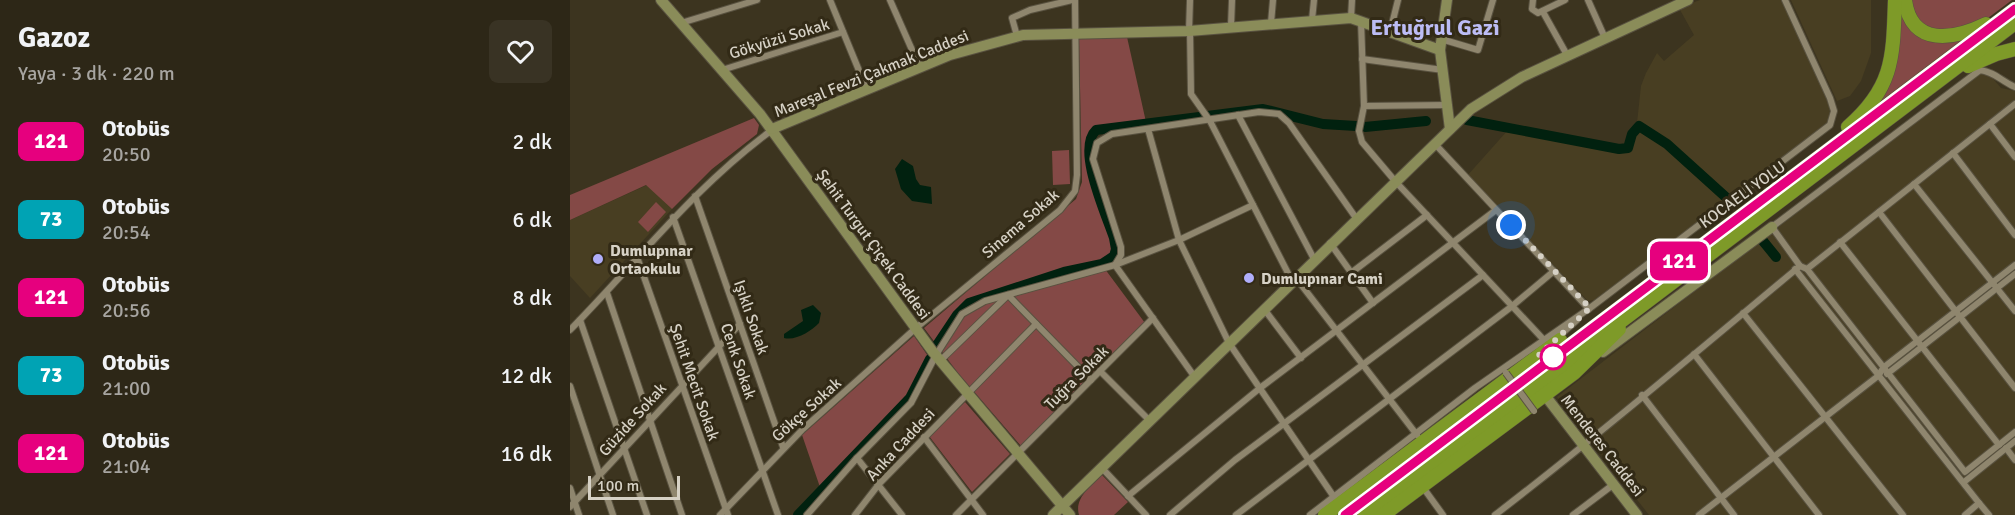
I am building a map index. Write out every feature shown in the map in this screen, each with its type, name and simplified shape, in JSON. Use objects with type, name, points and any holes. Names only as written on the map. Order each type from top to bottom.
[{"type":"highway","points":[[1764,199],[1851,124],[1878,92],[1893,55],[1895,0]]},
{"type":"highway","points":[[1905,0],[1910,18],[1918,27],[1926,33],[1950,37],[1986,24],[2015,3]]},
{"type":"highway","name":"KOCAELİ YOLU","points":[[1345,515],[2015,9]]},
{"type":"highway","points":[[1365,515],[2015,22]]},
{"type":"highway","points":[[1858,142],[1967,67],[1996,54],[2015,49]]},
{"type":"highway","points":[[1325,515],[1538,356],[1701,244]]},
{"type":"highway","points":[[1383,515],[1574,373],[1665,286]]},
{"type":"street","name":"Şehit Turgut Çiçek Caddesi","points":[[661,0],[772,129],[938,358],[1070,515]]},
{"type":"street","points":[[681,23],[757,0]]},
{"type":"street","points":[[830,0],[867,90]]},
{"type":"street","points":[[890,0],[920,68]]},
{"type":"street","points":[[1017,36],[1011,18],[1030,9],[1073,0]]},
{"type":"street","name":"Sinema Sokak","points":[[916,328],[1060,210],[1072,197],[1077,175],[1073,0]]},
{"type":"street","points":[[1190,0],[1191,94],[1210,121],[1294,280],[1337,331],[1417,435]]},
{"type":"street","points":[[1231,26],[1232,0]]},
{"type":"street","points":[[1271,23],[1273,0]]},
{"type":"street","points":[[1312,20],[1314,0]]},
{"type":"street","points":[[1352,0],[1362,59],[1364,106],[1359,131],[1362,142],[1426,215],[1543,339]]},
{"type":"street","points":[[1390,32],[1398,0]]},
{"type":"street","points":[[1447,0],[1440,45],[1450,129]]},
{"type":"street","points":[[1440,45],[1478,50],[1494,0]]},
{"type":"street","points":[[1533,0],[1534,11],[1543,12],[1565,0]]},
{"type":"street","points":[[1588,0],[1605,38]]},
{"type":"street","points":[[1053,515],[1356,218],[1450,129],[1494,93],[1567,55],[1688,0]]},
{"type":"street","points":[[1310,515],[1543,339],[1590,308],[1830,124],[1834,111],[1830,98],[1785,0]]},
{"type":"street","points":[[1543,12],[1567,55]]},
{"type":"street","name":"Mareşal Fevzi Çakmak Caddesi","points":[[570,330],[607,293],[673,217],[772,129],[966,49],[1017,36],[1190,31],[1312,20],[1355,19],[1390,32],[1440,45]]},
{"type":"street","name":"Gökyüzü Sokak","points":[[722,70],[843,32]]},
{"type":"street","points":[[1362,59],[1443,70]]},
{"type":"street","points":[[1574,373],[1980,70],[1993,72],[2004,83],[2015,87]]},
{"type":"street","points":[[1499,514],[1585,447],[1642,395],[1797,268],[1807,269],[2015,104]]},
{"type":"street","points":[[1364,106],[1447,105]]},
{"type":"street","points":[[1115,265],[1121,255],[1121,247],[1093,159],[1094,150],[1103,137],[1238,115],[1271,112],[1287,120],[1356,218]]},
{"type":"street","points":[[1238,115],[1314,259]]},
{"type":"street","points":[[1990,124],[2015,157]]},
{"type":"street","points":[[1148,129],[1179,240],[1229,343],[1334,497]]},
{"type":"street","points":[[1435,144],[1590,308]]},
{"type":"street","points":[[1953,153],[2015,235]]},
{"type":"street","points":[[1914,184],[2015,311]]},
{"type":"street","name":"Işıklı Sokak","points":[[695,196],[783,447]]},
{"type":"street","points":[[807,515],[857,458],[911,403],[967,310],[1008,295],[1115,265],[1179,240],[1253,204]]},
{"type":"street","points":[[1128,496],[1260,388],[1496,210]]},
{"type":"street","points":[[1879,212],[2015,387]]},
{"type":"street","points":[[1351,273],[1426,215]]},
{"type":"street","name":"Cenk Sokak","points":[[673,217],[778,515]]},
{"type":"street","points":[[1772,227],[1797,268],[1878,376],[1989,515]]},
{"type":"street","points":[[1840,242],[1999,445]]},
{"type":"street","points":[[1330,243],[1373,303]]},
{"type":"street","name":"Şehit Mecit Sokak","points":[[637,257],[727,512]]},
{"type":"street","points":[[1115,265],[1194,376]]},
{"type":"street","points":[[1878,376],[1889,374],[1960,317],[2015,265]]},
{"type":"street","points":[[1807,269],[1965,472],[2015,432]]},
{"type":"street","points":[[1236,515],[1511,307],[1554,271]]},
{"type":"street","points":[[1699,515],[1878,376],[1884,367],[1955,311],[2015,274]]},
{"type":"street","points":[[1170,515],[1235,459],[1483,275]]},
{"type":"street","points":[[607,293],[682,515]]},
{"type":"street","points":[[1008,295],[1091,380]]},
{"type":"street","points":[[938,358],[1008,295]]},
{"type":"street","points":[[1538,356],[1590,308]]},
{"type":"street","points":[[1264,309],[1301,358]]},
{"type":"street","points":[[1743,313],[1903,515]]},
{"type":"street","name":"Tuğra Sokak","points":[[956,515],[1154,318]]},
{"type":"street","points":[[580,320],[647,515]]},
{"type":"street","name":"Güzide Sokak","points":[[572,505],[740,324]]},
{"type":"street","name":"Anka Caddesi","points":[[855,515],[879,484],[1036,324]]},
{"type":"street","name":"Gökçe Sokak","points":[[720,515],[727,512],[783,447],[916,328]]},
{"type":"street","points":[[1694,354],[1819,515]]},
{"type":"street","points":[[1100,370],[1149,420]]},
{"type":"street","points":[[1506,373],[1534,411]]},
{"type":"street","points":[[570,386],[613,515]]},
{"type":"street","name":"Menderes Caddesi","points":[[1544,394],[1637,515]]},
{"type":"street","points":[[1642,395],[1734,515]]},
{"type":"street","points":[[924,437],[983,515]]},
{"type":"street","points":[[1964,482],[2015,441]]},
{"type":"street","points":[[2006,448],[2015,460]]},
{"type":"street","points":[[857,458],[902,515]]},
{"type":"street","points":[[1100,467],[1146,515]]},
{"type":"street","points":[[1573,515],[1614,484]]},
{"type":"street","points":[[1422,486],[1443,515]]},
{"type":"street","points":[[570,488],[572,505],[579,515]]},
{"type":"street","points":[[1965,515],[1979,503]]},
{"type":"shaded area","points":[[1700,0],[1781,0],[1827,99],[1830,109],[1828,122],[1729,200],[1594,300],[1588,301],[1467,176],[1508,130],[1625,151],[1631,147],[1633,134],[1639,127],[1667,145],[1728,199],[1699,169],[1668,143],[1637,123],[1641,86],[1657,53],[1664,61],[1694,35],[1679,8]]},
{"type":"shaded area","points":[[1791,0],[1871,0],[1871,53],[1861,81],[1850,96],[1837,101]]},
{"type":"shaded area","points":[[1909,0],[2012,0],[1980,24],[1933,32],[1918,21]]},
{"type":"shaded area","points":[[1898,6],[1908,22],[1962,40],[1872,108]]},
{"type":"shaded area","points":[[1127,37],[1146,122],[1096,130],[1090,140],[1089,154],[1091,170],[1116,249],[1111,260],[1102,265],[1145,323],[1021,446],[958,373],[924,328],[1076,199],[1082,182],[1079,39]]},
{"type":"shaded area","points":[[1978,74],[1989,74],[2001,88],[2015,91],[2015,515],[1649,515],[1557,397]]},
{"type":"shaded area","points":[[754,118],[759,125],[757,134],[712,169],[672,209],[646,185],[570,220],[570,195]]},
{"type":"shaded area","points":[[1069,150],[1070,184],[1053,185],[1052,151]]},
{"type":"shaded area","points":[[902,159],[913,166],[920,185],[931,187],[932,204],[912,201],[901,189],[895,169]]},
{"type":"shaded area","name":"Dumlupınar Ortaokulu","points":[[647,185],[672,209],[590,298],[570,276],[570,220]]},
{"type":"shaded area","points":[[656,202],[666,212],[648,232],[638,222]]},
{"type":"shaded area","points":[[813,305],[821,313],[819,323],[798,337],[784,338],[784,334],[803,321],[801,310]]},
{"type":"shaded area","points":[[914,336],[930,359],[910,398],[821,490],[802,435]]},
{"type":"shaded area","points":[[965,402],[1010,454],[972,492],[929,436]]},
{"type":"shaded area","points":[[1102,475],[1128,502],[1114,515],[1079,515],[1081,498]]},
{"type":"waterway","points":[[937,345],[957,315],[969,303],[1064,272],[1102,264],[1114,256],[1116,249],[1114,238],[1094,182],[1091,166],[1089,152],[1091,139],[1096,130],[1263,109],[1323,124],[1356,126]]},
{"type":"waterway","points":[[1467,120],[1619,149],[1628,148],[1632,134],[1639,126],[1667,144],[1729,200]]},
{"type":"waterway","points":[[1365,127],[1426,121]]},
{"type":"waterway","points":[[1763,241],[1776,257]]},
{"type":"waterway","points":[[798,515],[910,398],[930,359]]},
{"type":"bus line","name":"121","points":[[1345,515],[2015,9]]},
{"type":"place","name":"Dumlupınar Ortaokulu","points":[[598,259]]},
{"type":"place","name":"Dumlupınar Cami","points":[[1249,278]]},
{"type":"district","name":"Ertuğrul Gazi","points":[[1435,27]]},
{"type":"route","points":[[1511,225],[1590,308],[1538,356],[1553,357]]}]
